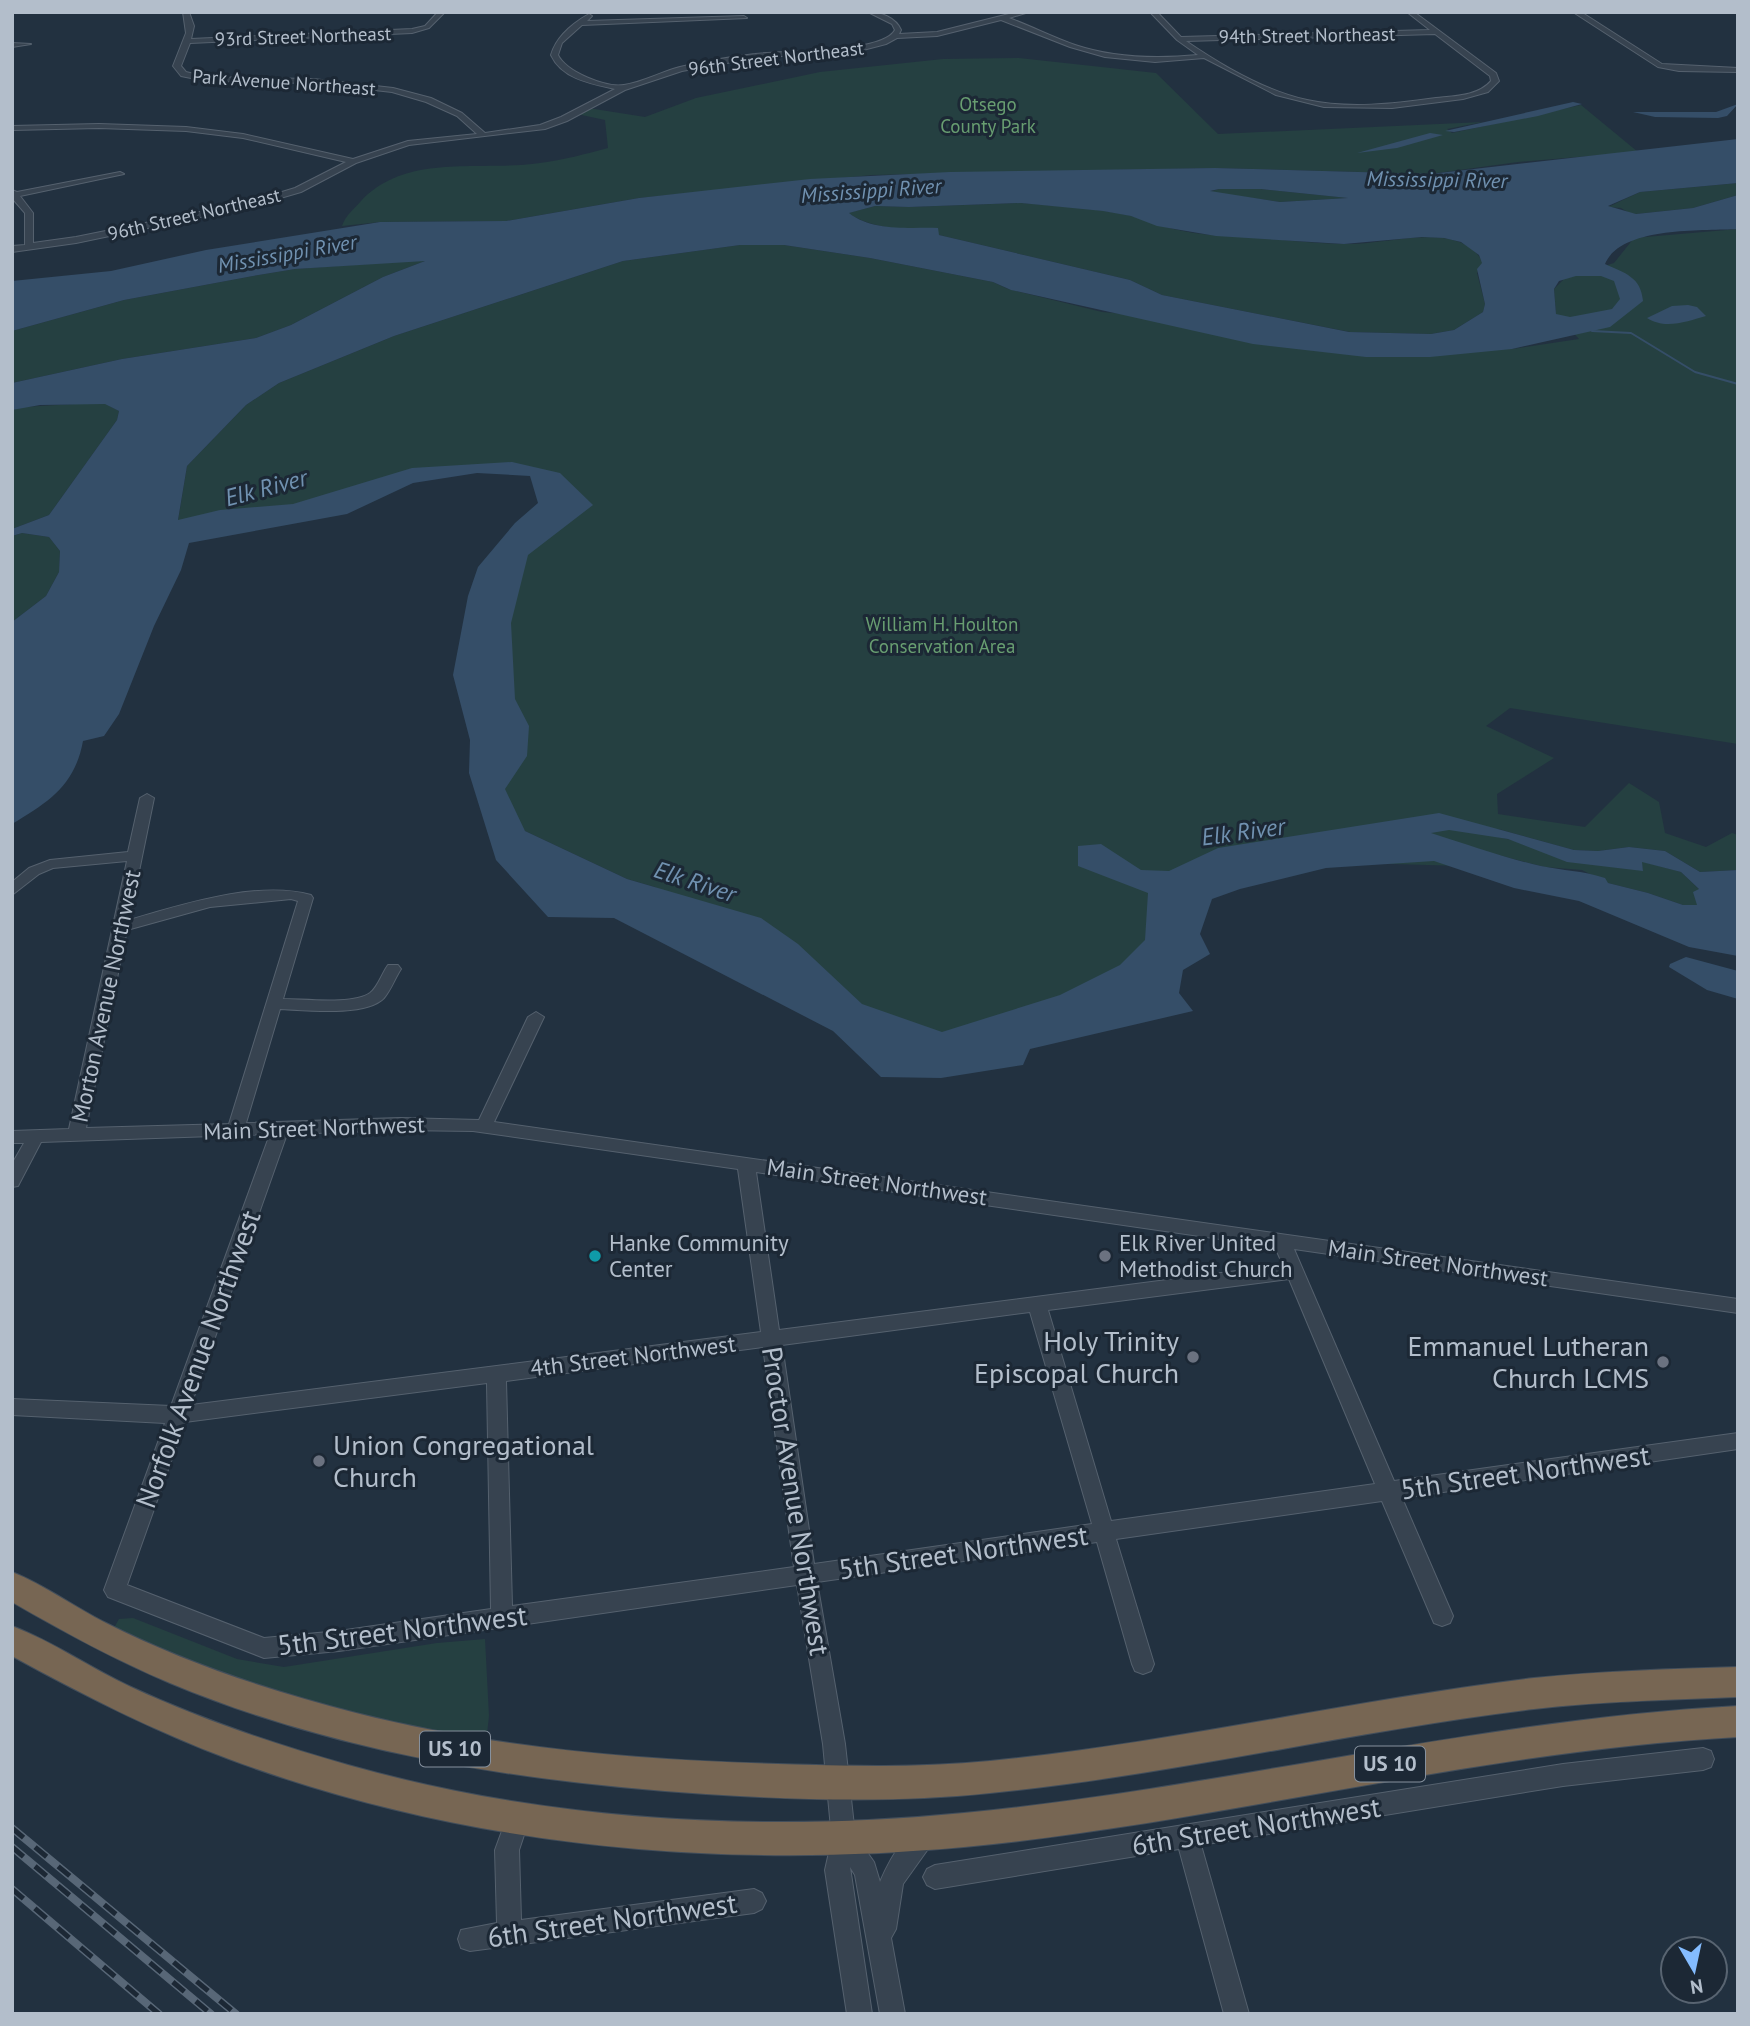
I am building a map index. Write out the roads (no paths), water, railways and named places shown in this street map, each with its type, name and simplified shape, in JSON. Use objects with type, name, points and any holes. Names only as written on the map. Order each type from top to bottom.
[{"type":"highway","name":"US 10","points":[[12,1586],[90,1630],[173,1668],[263,1701],[405,1740],[504,1758],[602,1770],[838,1784],[987,1777],[1563,1691],[1738,1682]]},
{"type":"highway","name":"US 10","points":[[12,1640],[100,1688],[217,1740],[324,1774],[412,1796],[518,1817],[689,1835],[844,1839],[928,1833],[1064,1817],[1592,1733],[1738,1721]]},
{"type":"street","name":"Park Avenue Northeast","points":[[186,12],[191,27],[177,66],[180,72],[190,76],[343,84],[400,92],[451,109],[467,119],[483,135]]},
{"type":"street","name":"93rd Street Northeast","points":[[187,41],[418,30],[427,27],[442,12]]},
{"type":"street","points":[[593,12],[556,48],[558,63],[580,77],[622,88]]},
{"type":"street","points":[[871,12],[895,23],[898,30],[895,36],[929,36],[1026,12]]},
{"type":"street","points":[[1153,12],[1179,38],[1206,56],[1306,102],[1330,105],[1419,103],[1472,95],[1488,89],[1495,81],[1493,75],[1410,12]]},
{"type":"street","points":[[1576,12],[1665,68],[1738,70]]},
{"type":"street","points":[[582,23],[744,18]]},
{"type":"street","name":"94th Street Northeast","points":[[1002,18],[1082,49],[1138,60],[1167,61],[1206,56]]},
{"type":"street","name":"94th Street Northeast","points":[[1179,38],[1436,32]]},
{"type":"street","name":"96th Street Northeast","points":[[12,249],[263,201],[308,185],[353,161],[416,142],[523,131],[555,123],[622,88],[698,65],[755,56],[859,49],[884,43],[895,36]]},
{"type":"street","points":[[12,45],[28,44]]},
{"type":"street","points":[[12,128],[95,125],[176,128],[244,136],[353,161]]},
{"type":"street","points":[[30,247],[29,213],[14,193],[120,174]]},
{"type":"street","name":"Morton Avenue Northwest","points":[[76,1136],[146,798]]},
{"type":"street","points":[[12,890],[29,874],[50,864],[135,856]]},
{"type":"street","points":[[120,927],[210,902],[305,895],[307,901],[235,1130]]},
{"type":"street","points":[[275,1004],[348,1003],[370,999],[380,992],[393,969]]},
{"type":"street","points":[[484,1126],[536,1017]]},
{"type":"street","name":"Main Street Northwest","points":[[12,1137],[412,1124],[484,1126],[1738,1306]]},
{"type":"street","name":"Norfolk Avenue Northwest","points":[[115,1590],[280,1129]]},
{"type":"street","points":[[12,1181],[34,1137]]},
{"type":"street","name":"Proctor Avenue Northwest","points":[[746,1163],[838,1784],[844,1839],[837,1870],[860,2014]]},
{"type":"street","points":[[1281,1240],[1391,1491],[1442,1616]]},
{"type":"street","name":"4th Street Northwest","points":[[12,1407],[177,1414],[1294,1271]]},
{"type":"street","points":[[1037,1304],[1143,1664]]},
{"type":"street","points":[[496,1374],[502,1618]]},
{"type":"street","name":"5th Street Northwest","points":[[115,1590],[264,1648],[289,1648],[1738,1441]]},
{"type":"street","name":"6th Street Northwest","points":[[935,1877],[1563,1775],[1703,1759]]},
{"type":"street","points":[[509,1934],[507,1850],[518,1817]]},
{"type":"street","points":[[883,1952],[886,1899],[893,1875],[928,1833]]},
{"type":"street","points":[[1187,1838],[1237,2014]]},
{"type":"street","name":"Proctor Avenue Northwest","points":[[844,1839],[866,1870],[893,2014]]},
{"type":"street","name":"6th Street Northwest","points":[[470,1939],[754,1901]]},
{"type":"water","points":[[1573,102],[1582,104],[1538,116],[1454,132],[1445,131]]},
{"type":"water","points":[[1738,104],[1727,116],[1718,118],[1655,117],[1633,112],[1716,112]]},
{"type":"water","points":[[1430,133],[1443,135],[1397,148],[1357,153]]},
{"type":"water","name":"Mississippi River","points":[[1738,139],[1738,183],[1640,192],[1608,206],[1636,214],[1693,208],[1738,195],[1738,229],[1664,233],[1627,243],[1614,252],[1605,264],[1631,277],[1639,286],[1643,301],[1610,327],[1512,349],[1430,357],[1366,357],[1253,344],[1011,290],[993,282],[870,258],[784,245],[740,245],[623,261],[394,336],[279,383],[246,405],[187,466],[178,520],[220,510],[293,504],[412,468],[512,462],[560,473],[593,505],[528,555],[511,623],[515,699],[529,726],[527,756],[505,789],[525,831],[627,879],[761,918],[798,944],[862,1004],[942,1032],[1060,995],[1120,965],[1145,940],[1148,893],[1078,866],[1078,846],[1101,844],[1141,870],[1169,871],[1218,848],[1439,813],[1574,850],[1598,851],[1629,847],[1665,851],[1700,872],[1738,870],[1738,956],[1689,947],[1579,901],[1514,888],[1434,861],[1326,868],[1240,889],[1212,899],[1200,934],[1210,954],[1183,970],[1179,993],[1193,1011],[1030,1049],[1023,1065],[941,1078],[881,1077],[833,1031],[614,918],[548,917],[496,860],[469,773],[470,740],[453,675],[468,596],[478,567],[515,523],[538,503],[530,476],[477,473],[413,483],[347,514],[189,543],[181,570],[154,626],[119,714],[104,736],[83,741],[74,769],[58,791],[38,808],[12,824],[12,622],[46,596],[59,572],[60,551],[49,537],[22,533],[12,536],[12,529],[49,515],[117,420],[119,411],[105,404],[40,405],[12,410],[12,383],[122,359],[256,338],[291,325],[383,277],[425,261],[295,269],[253,276],[124,300],[12,331],[12,281],[111,271],[206,250],[380,222],[506,221],[639,198],[810,179],[950,172],[1215,168],[1430,174]],"holes":[[[1261,189],[1348,198],[1280,202],[1210,191]],[[1021,203],[1103,211],[1131,216],[1157,226],[1216,236],[1344,244],[1422,237],[1444,238],[1461,242],[1479,255],[1482,263],[1477,269],[1485,304],[1483,312],[1454,330],[1431,334],[1349,332],[1162,295],[1130,280],[939,235],[938,228],[880,226],[849,213],[875,206]],[[1576,276],[1601,276],[1614,281],[1620,299],[1612,309],[1570,317],[1556,314],[1554,289],[1559,281]],[[1449,830],[1508,839],[1567,862],[1643,871],[1642,862],[1681,872],[1699,889],[1693,892],[1697,905],[1683,905],[1608,883],[1605,878],[1596,875],[1527,863],[1431,833]]]},
{"type":"water","points":[[1672,306],[1697,307],[1706,316],[1669,324],[1647,318]]},
{"type":"water","points":[[1686,957],[1738,971],[1738,999],[1707,990],[1669,967]]},
{"type":"waterway","points":[[1592,331],[1631,333],[1695,372],[1738,384]]},
{"type":"railway","points":[[12,1828],[236,2014]]},
{"type":"railway","points":[[12,1847],[211,2014]]},
{"type":"railway","points":[[12,1889],[159,2014]]},
{"type":"place","name":"Hanke Community Center","points":[[595,1256]]},
{"type":"place","name":"Elk River United Methodist Church","points":[[1105,1256]]},
{"type":"place","name":"Holy Trinity Episcopal Church","points":[[1193,1357]]},
{"type":"place","name":"Emmanuel Lutheran Church LCMS","points":[[1663,1362]]},
{"type":"place","name":"Union Congregational Church","points":[[319,1461]]},
{"type":"park label","name":"Otsego County Park","points":[[988,115]]},
{"type":"park label","name":"William H. Houlton Conservation Area","points":[[942,635]]},
{"type":"water label","name":"Elk River","points":[[266,488]]},
{"type":"water label","name":"Elk River","points":[[1243,832]]},
{"type":"water label","name":"Elk River","points":[[695,882]]}]
